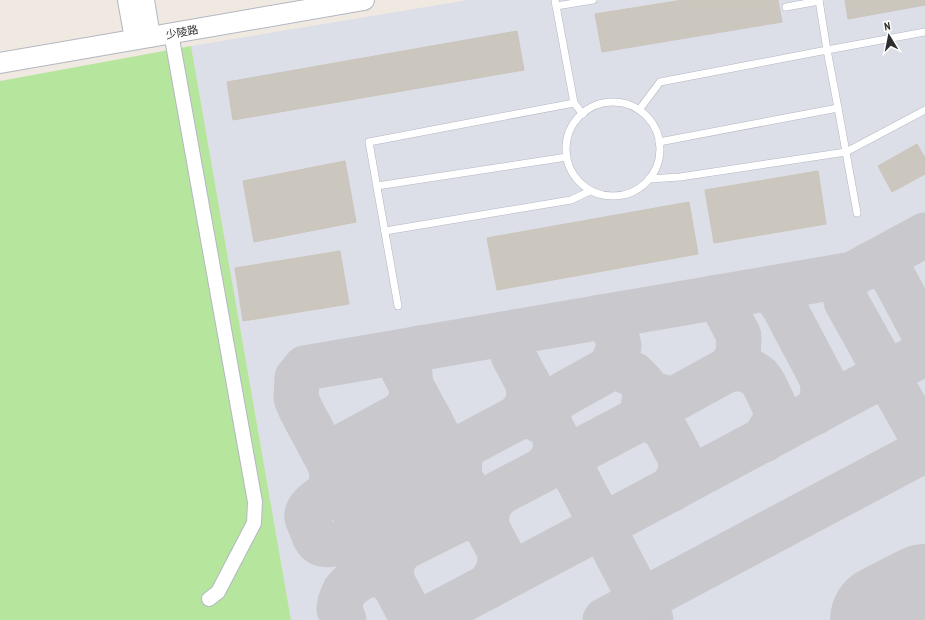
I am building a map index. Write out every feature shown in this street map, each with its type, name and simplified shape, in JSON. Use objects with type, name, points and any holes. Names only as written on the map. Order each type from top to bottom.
[{"type":"street","points":[[128,0],[143,38]]},
{"type":"street","points":[[143,38],[144,0]]},
{"type":"street","name":"少陵路","points":[[0,63],[364,0]]},
{"type":"street","points":[[171,34],[255,502],[254,523],[218,592],[210,599]]},
{"type":"lane","points":[[583,114],[574,103],[556,3],[593,0]]},
{"type":"lane","points":[[786,7],[819,1],[857,213]]},
{"type":"lane","points":[[639,110],[660,82],[925,32]]},
{"type":"lane","points":[[612,102],[624,104],[639,110],[646,115],[658,136],[660,148],[659,160],[654,172],[647,182],[637,190],[626,194],[614,196],[602,195],[590,191],[580,184],[572,174],[567,163],[565,150],[571,127],[588,109],[600,104],[612,102]]},
{"type":"lane","points":[[398,306],[369,142],[574,103]]},
{"type":"lane","points":[[659,142],[838,108]]},
{"type":"lane","points":[[649,179],[680,177],[846,152],[925,110]]},
{"type":"lane","points":[[377,186],[567,157]]},
{"type":"lane","points":[[385,231],[571,200],[590,191]]},
{"type":"shaded area","points":[[468,0],[925,0],[925,620],[291,620],[191,46]]},
{"type":"green space","points":[[191,46],[291,620],[0,620],[0,81]]},
{"type":"building","points":[[683,0],[778,0],[782,22],[602,52],[595,14]]},
{"type":"building","points":[[845,0],[925,0],[925,5],[848,19]]},
{"type":"building","points":[[517,31],[524,70],[233,120],[227,82]]},
{"type":"building","points":[[917,144],[925,158],[925,174],[892,192],[878,166]]},
{"type":"building","points":[[345,161],[356,222],[254,242],[243,181]]},
{"type":"building","points":[[818,171],[826,224],[714,243],[705,190]]},
{"type":"building","points":[[689,202],[698,254],[497,290],[487,238]]},
{"type":"building","points":[[340,251],[349,304],[243,321],[235,268]]},
{"type":"taxiway","points":[[413,620],[301,410],[296,398],[297,378],[305,368],[853,274],[925,235]]},
{"type":"taxiway","points":[[869,265],[885,269],[893,276],[925,336]]},
{"type":"taxiway","points":[[767,289],[775,294],[784,307],[822,379],[823,391],[821,403],[814,413]]},
{"type":"taxiway","points":[[646,391],[661,397],[676,398],[729,369],[738,356],[739,336],[724,307],[712,298]]},
{"type":"taxiway","points":[[846,301],[925,443]]},
{"type":"taxiway","points":[[535,418],[550,426],[548,413],[555,399],[607,370],[614,361],[619,346],[616,333],[609,323],[600,317]]},
{"type":"taxiway","points":[[344,620],[339,609],[344,592],[350,585],[368,573],[373,565],[376,549],[365,542],[358,540],[325,545],[320,543],[313,534],[307,518],[307,513],[329,489],[333,460],[339,448],[400,415],[408,407],[412,396],[409,363],[418,348]]},
{"type":"taxiway","points":[[432,616],[925,353]]},
{"type":"taxiway","points":[[513,355],[651,620]]},
{"type":"taxiway","points":[[729,369],[747,369],[759,377],[764,384],[776,412],[774,423],[764,440]]},
{"type":"taxiway","points":[[404,372],[500,552],[498,570],[489,586]]},
{"type":"taxiway","points":[[575,475],[575,463],[579,451],[634,422],[642,413],[646,391],[642,383],[633,374],[627,372]]},
{"type":"taxiway","points":[[459,475],[460,455],[468,444],[517,418],[525,409],[529,398],[528,383]]},
{"type":"taxiway","points":[[655,411],[634,422],[648,418],[659,424],[666,431],[680,457],[681,468],[678,479],[670,490]]},
{"type":"taxiway","points":[[332,496],[352,505],[353,487],[357,481],[419,447],[427,440],[430,420],[421,415],[411,414]]},
{"type":"taxiway","points":[[469,517],[486,526],[489,505],[499,493],[543,470],[553,457],[555,449],[554,433]]},
{"type":"taxiway","points":[[369,537],[371,521],[376,514],[437,482],[445,475],[449,468],[449,460],[446,449],[434,445],[430,446]]},
{"type":"taxiway","points":[[605,620],[925,450]]},
{"type":"taxiway","points":[[376,575],[393,582],[390,570],[396,555],[403,548],[459,520],[467,511],[469,493]]},
{"type":"runway","points":[[886,620],[925,600]]}]
